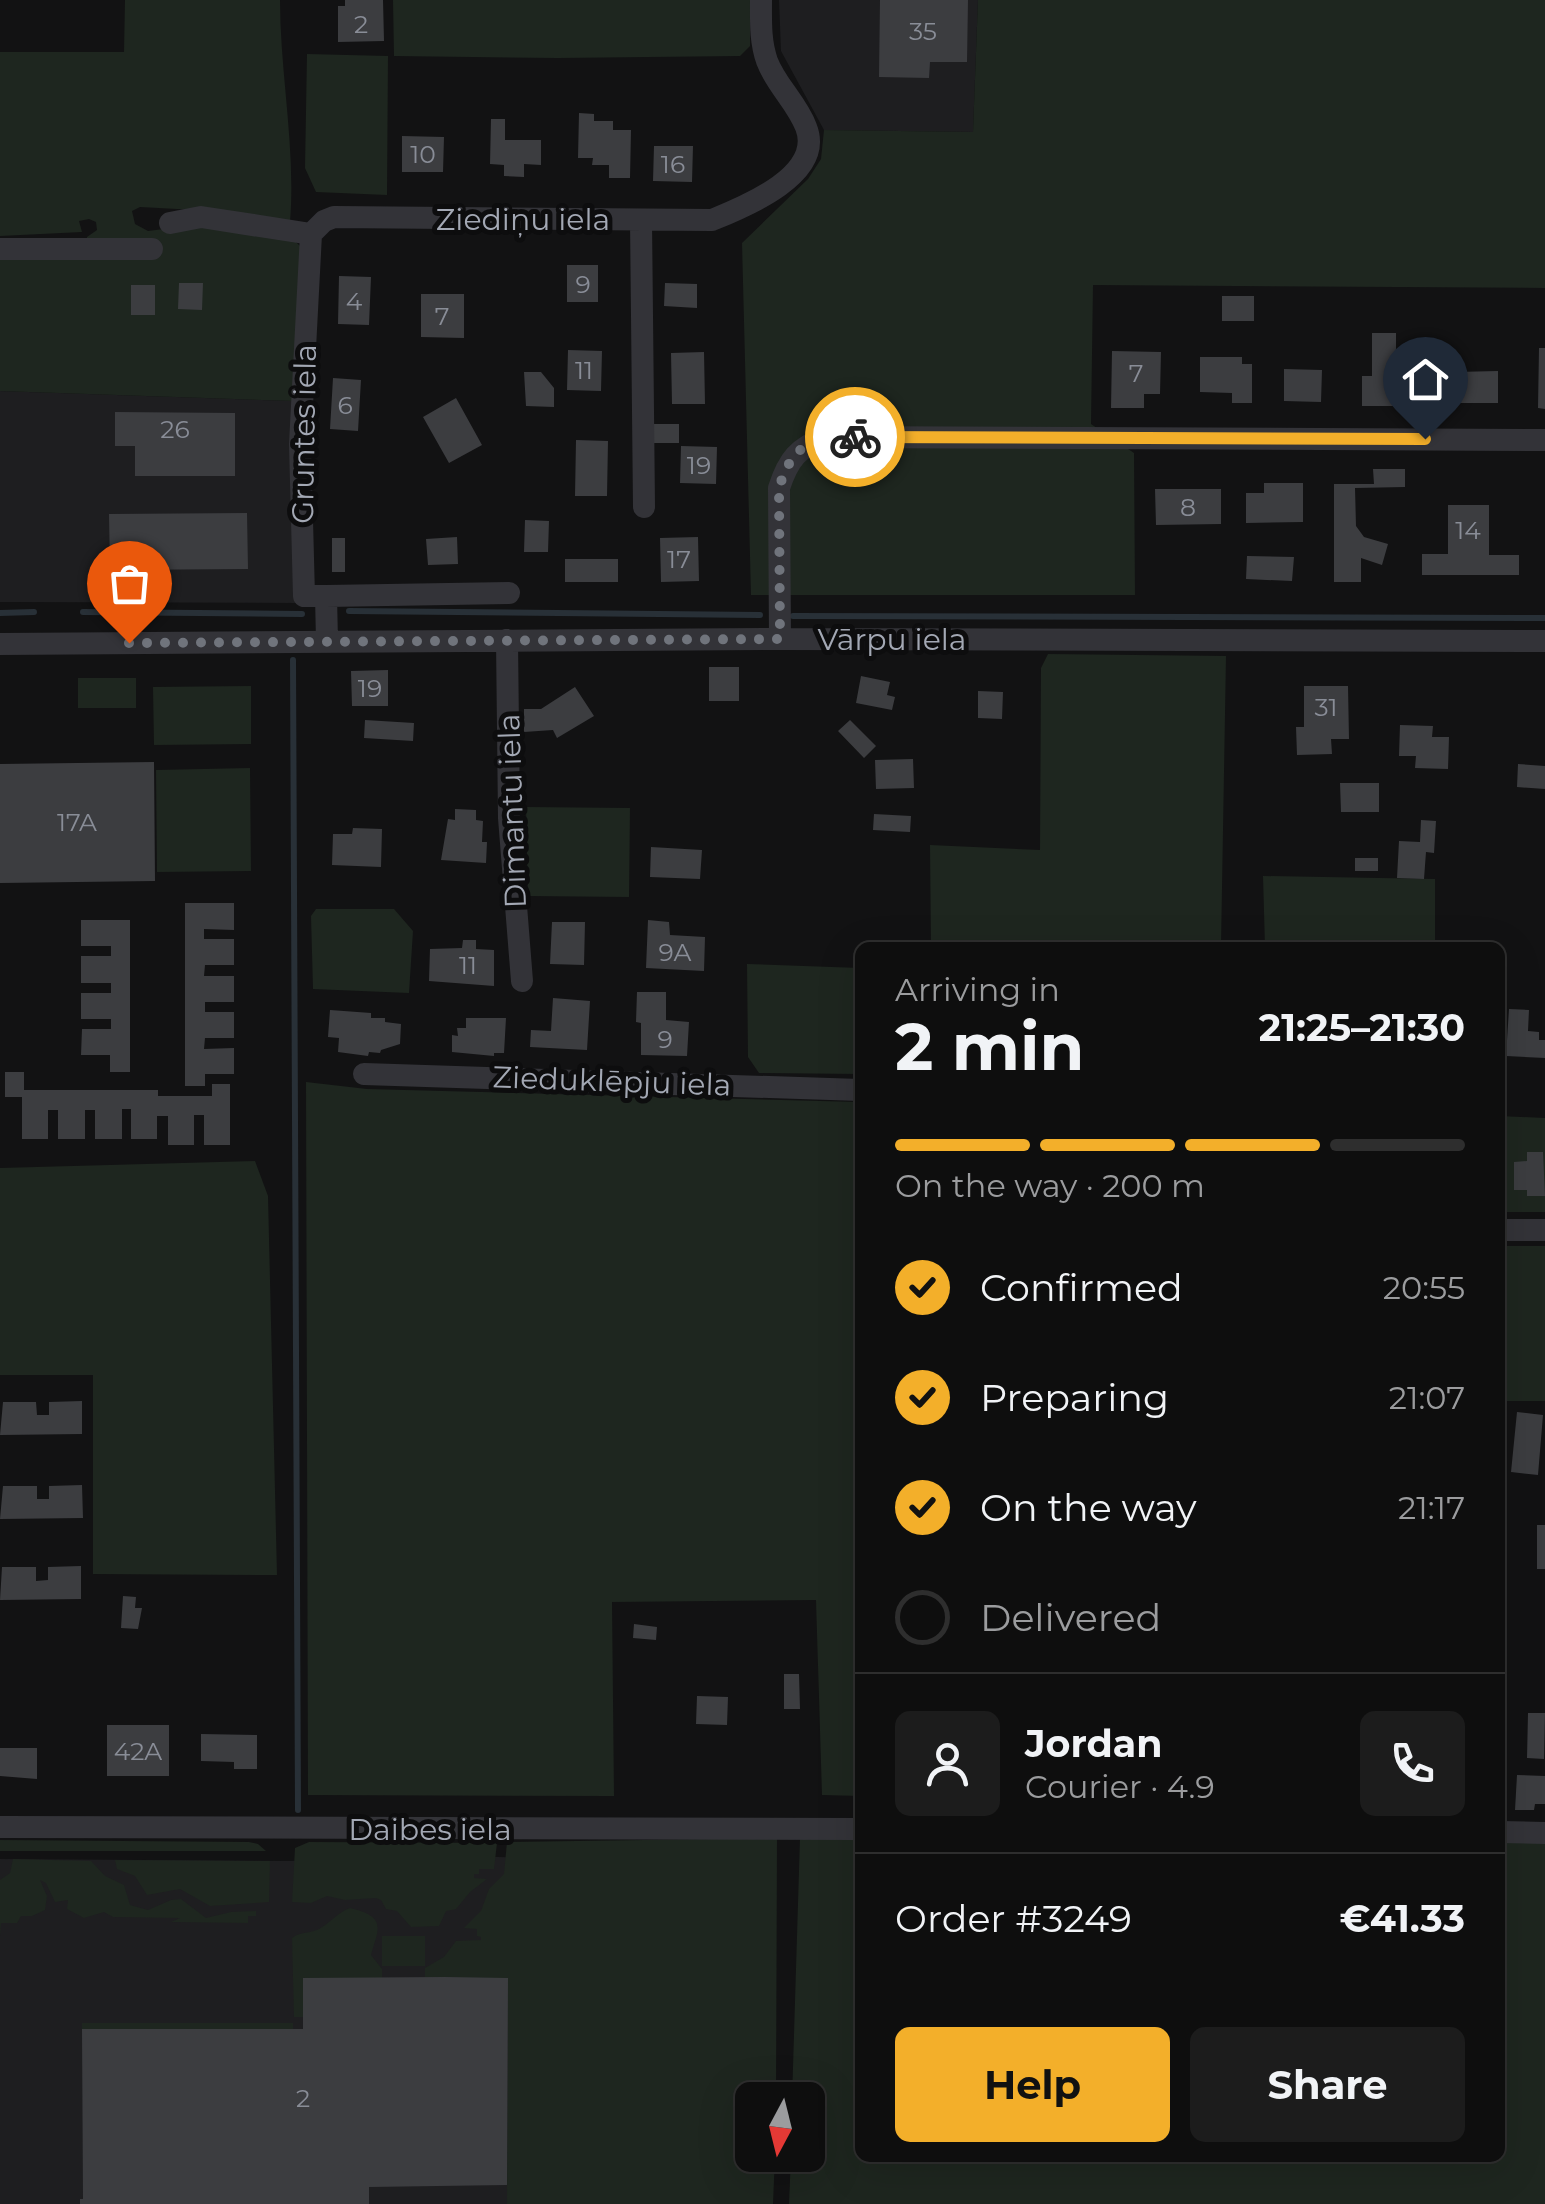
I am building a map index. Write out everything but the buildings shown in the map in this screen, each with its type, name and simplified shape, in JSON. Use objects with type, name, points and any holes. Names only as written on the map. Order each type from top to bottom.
[{"type":"street","name":"Ziediņu iela","points":[[311,234],[334,217],[712,220],[768,194],[802,163],[808,152],[808,130],[768,64],[761,41],[761,0]]},
{"type":"street","points":[[170,223],[202,217],[311,234]]},
{"type":"street","points":[[641,220],[644,507]]},
{"type":"street","name":"Gruntes iela","points":[[311,234],[300,444],[304,596],[326,596]]},
{"type":"street","points":[[0,248],[152,249]]},
{"type":"street","points":[[780,639],[779,488],[786,465],[796,452],[826,437],[1545,440]]},
{"type":"street","points":[[326,641],[326,596],[509,593]]},
{"type":"street","name":"Vārpu iela","points":[[0,644],[780,639],[1545,641]]},
{"type":"street","name":"Dimantu iela","points":[[507,640],[509,818],[522,982]]},
{"type":"street","name":"Zieduklēpju iela","points":[[364,1074],[855,1090]]},
{"type":"street","points":[[1505,1230],[1545,1230]]},
{"type":"street","name":"Daibes iela","points":[[0,1827],[855,1829]]},
{"type":"street","points":[[1505,1832],[1545,1833]]},
{"type":"shaded area","points":[[125,0],[280,0],[291,167],[290,222],[214,211],[140,207],[132,211],[135,224],[148,231],[195,225],[294,240],[301,247],[294,401],[0,391],[0,254],[85,250],[87,237],[97,230],[96,222],[89,219],[79,221],[82,232],[0,236],[0,52],[124,52]]},
{"type":"shaded area","points":[[393,0],[750,0],[750,46],[740,56],[394,56]]},
{"type":"shaded area","points":[[779,0],[978,0],[973,132],[824,130],[781,51]]},
{"type":"shaded area","points":[[978,0],[1545,0],[1545,288],[1093,285],[1091,424],[1134,453],[1135,595],[751,595],[742,243],[808,179],[821,159],[824,130],[973,132]]},
{"type":"shaded area","points":[[307,54],[388,56],[387,195],[316,192],[305,168]]},
{"type":"shaded area","points":[[0,391],[294,401],[298,603],[0,602]]},
{"type":"shaded area","points":[[1048,654],[1226,656],[1221,942],[931,942],[930,845],[1040,850],[1041,668]]},
{"type":"shaded area","points":[[78,678],[136,678],[136,708],[78,708]]},
{"type":"shaded area","points":[[251,686],[251,744],[154,745],[153,687]]},
{"type":"shaded area","points":[[250,768],[251,871],[157,872],[156,770]]},
{"type":"shaded area","points":[[526,807],[630,808],[629,897],[528,896]]},
{"type":"shaded area","points":[[1263,876],[1435,879],[1435,942],[1265,942]]},
{"type":"shaded area","points":[[316,909],[394,909],[413,931],[409,993],[313,989],[311,916]]},
{"type":"shaded area","points":[[747,964],[855,968],[855,1074],[759,1073],[748,1057]]},
{"type":"shaded area","points":[[306,1082],[367,1089],[855,1102],[855,1796],[822,1795],[816,1600],[612,1602],[614,1796],[308,1795]]},
{"type":"shaded area","points":[[1505,1116],[1545,1118],[1545,1212],[1505,1212]]},
{"type":"shaded area","points":[[255,1161],[268,1196],[277,1575],[93,1574],[93,1375],[0,1375],[0,1168]]},
{"type":"shaded area","points":[[1505,1246],[1545,1246],[1545,1401],[1505,1401]]},
{"type":"shaded area","points":[[777,1838],[776,2082],[735,2082],[735,2172],[774,2172],[773,2204],[507,2204],[508,1979],[425,1977],[425,1968],[444,1957],[456,1941],[481,1940],[477,1929],[464,1928],[481,1911],[489,1889],[504,1874],[507,1842]]},
{"type":"shaded area","points":[[800,1838],[855,1838],[855,2162],[1505,2162],[1505,1841],[1545,1842],[1545,2204],[789,2204],[790,2172],[825,2172],[825,2082],[793,2082]]},
{"type":"shaded area","points":[[0,1840],[249,1842],[266,1851],[0,1851]]},
{"type":"shaded area","points":[[309,1842],[497,1843],[494,1869],[479,1869],[479,1874],[474,1874],[474,1878],[487,1879],[456,1909],[446,1911],[439,1926],[411,1927],[397,1911],[386,1909],[376,1898],[345,1900],[327,1896],[311,1903],[292,1902],[295,1848]]},
{"type":"shaded area","points":[[561,1858],[738,2082],[735,2172],[757,2172],[767,2204],[0,2204],[0,1859]]},
{"type":"shaded area","points":[[13,1859],[91,1861],[105,1876],[124,1885],[130,1905],[148,1910],[181,1899],[206,1918],[256,1911],[256,1916],[248,1916],[248,1923],[171,1922],[180,1918],[113,1917],[104,1912],[84,1918],[67,1909],[68,1900],[55,1902],[46,1883],[40,1880],[47,1896],[45,1910],[21,1916],[17,1923],[1,1923],[0,1936],[0,1880],[10,1873]]},
{"type":"shaded area","points":[[115,1860],[270,1861],[269,1902],[210,1906],[180,1889],[147,1895],[135,1876],[117,1869]]},
{"type":"shaded area","points":[[350,1908],[375,1920],[377,1931],[371,1955],[382,1969],[382,1978],[304,1978],[303,2017],[294,2017],[292,1938],[319,1929]]},
{"type":"shaded area","points":[[382,1936],[425,1936],[425,1966],[382,1966]]},
{"type":"shaded area","points":[[82,2023],[293,2023],[293,2029],[82,2029]]},
{"type":"waterway","points":[[349,611],[760,615]]},
{"type":"waterway","points":[[0,613],[34,612]]},
{"type":"waterway","points":[[83,612],[302,614]]},
{"type":"waterway","points":[[793,616],[1545,618]]},
{"type":"waterway","points":[[293,660],[298,1810]]},
{"type":"way so far","points":[[129,643],[780,639],[779,488],[786,465],[807,444],[826,437],[855,437]]},
{"type":"route","points":[[855,437],[1425,439]]}]
